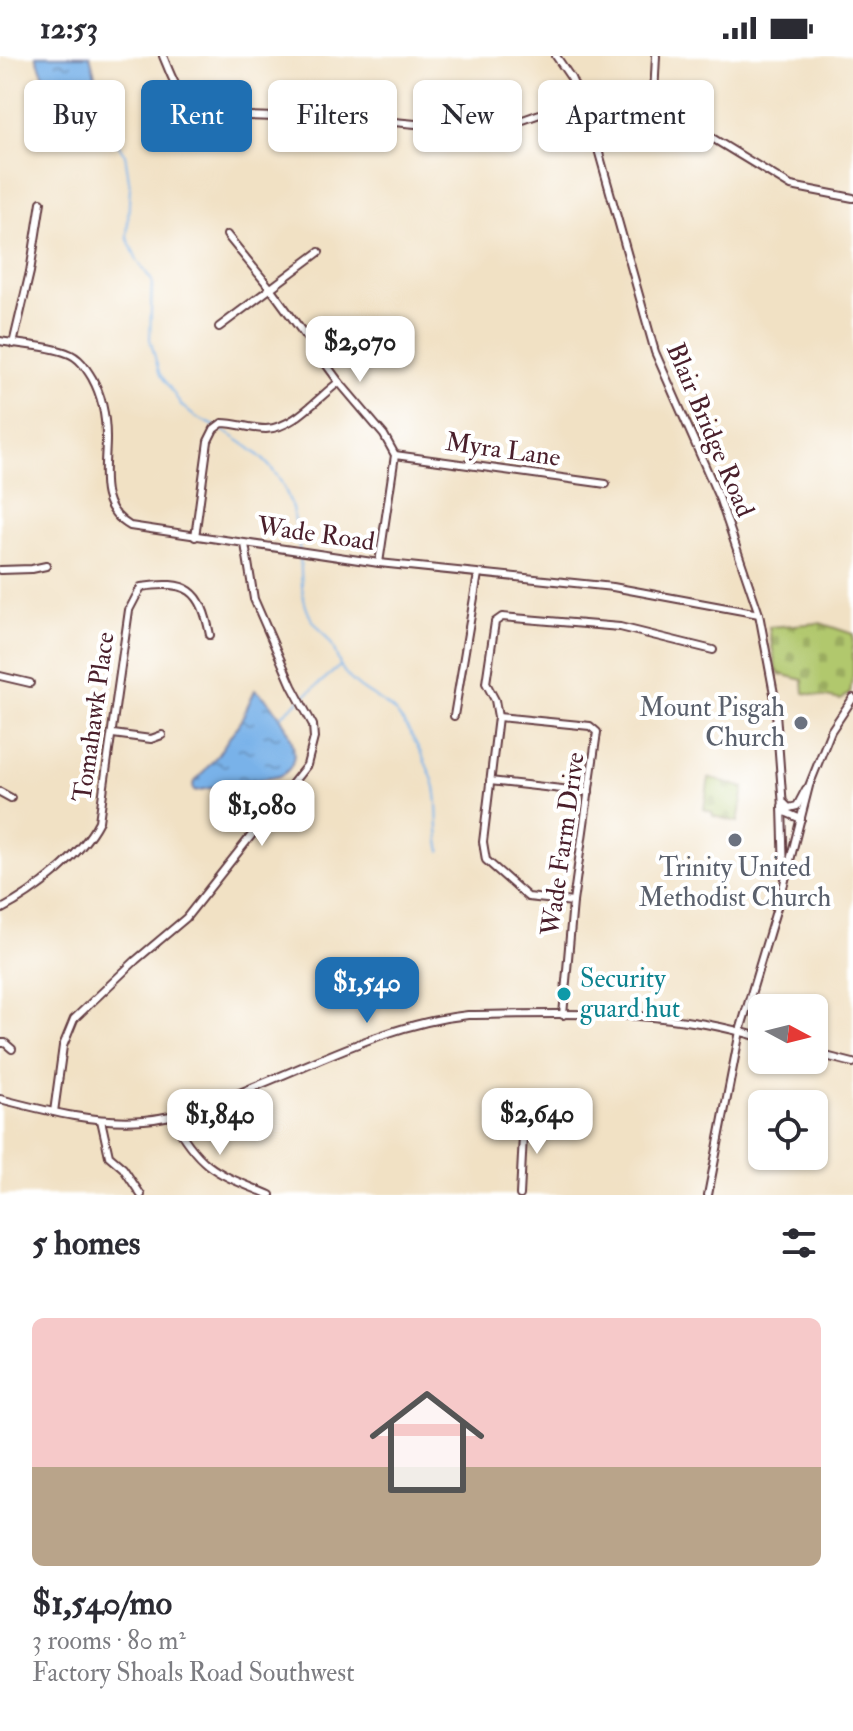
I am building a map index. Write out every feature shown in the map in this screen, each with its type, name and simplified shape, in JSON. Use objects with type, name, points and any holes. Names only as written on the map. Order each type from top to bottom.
[{"type":"street","points":[[163,56],[182,97],[190,108],[201,114],[372,120],[492,131],[538,115]]},
{"type":"street","name":"Blair Bridge Road","points":[[556,56],[571,80]]},
{"type":"street","points":[[655,80],[656,56]]},
{"type":"street","points":[[714,140],[791,186],[853,198]]},
{"type":"street","name":"Blair Bridge Road","points":[[599,152],[655,352],[720,500],[759,614],[775,699],[784,884]]},
{"type":"street","points":[[13,344],[30,272],[41,202]]},
{"type":"street","points":[[227,235],[339,382],[384,435],[395,455],[379,563]]},
{"type":"street","points":[[219,327],[319,252]]},
{"type":"street","name":"Wade Road","points":[[0,341],[67,353],[81,362],[96,385],[106,423],[106,495],[121,521],[140,529],[379,563],[613,587],[759,614]]},
{"type":"street","points":[[195,537],[208,441],[214,429],[222,423],[256,428],[278,427],[339,382]]},
{"type":"street","name":"Myra Lane","points":[[395,455],[606,484]]},
{"type":"street","points":[[54,1112],[63,1046],[74,1019],[186,918],[307,765],[313,725],[292,686],[254,599],[245,544]]},
{"type":"street","points":[[0,570],[46,566]]},
{"type":"street","points":[[454,716],[478,574]]},
{"type":"street","name":"Tomahawk Place","points":[[0,910],[27,894],[70,859],[91,837],[102,809],[129,610],[141,587],[166,585],[193,593],[202,603],[210,635]]},
{"type":"street","points":[[573,902],[528,897],[486,860],[483,842],[498,717],[495,700],[486,683],[495,622],[502,617],[620,627],[713,650]]},
{"type":"street","points":[[0,676],[30,683]]},
{"type":"street","points":[[708,1195],[740,1031],[784,884],[809,786],[831,731],[853,698]]},
{"type":"street","name":"Wade Farm Drive","points":[[498,717],[590,726],[597,732],[573,902],[563,1015]]},
{"type":"street","points":[[113,734],[151,739],[162,735]]},
{"type":"street","points":[[490,781],[589,792]]},
{"type":"street","points":[[782,799],[785,805],[792,808],[797,806],[802,793],[809,786]]},
{"type":"street","points":[[0,792],[11,798]]},
{"type":"street","points":[[782,799],[784,810],[801,819]]},
{"type":"street","points":[[0,1099],[101,1120],[146,1120],[171,1116],[205,1106],[421,1022],[468,1015],[666,1019],[748,1034]]},
{"type":"street","points":[[0,1043],[12,1049]]},
{"type":"street","points":[[828,1057],[853,1063]]},
{"type":"street","points":[[171,1116],[186,1144],[211,1170],[270,1195]]},
{"type":"street","points":[[520,1195],[524,1116]]},
{"type":"street","points":[[101,1120],[109,1156],[123,1168],[141,1195]]},
{"type":"green space","points":[[820,623],[853,634],[850,693],[841,700],[804,693],[803,680],[776,670],[769,627]]},
{"type":"green space","points":[[709,778],[744,788],[738,822],[713,816],[712,812],[704,809]]},
{"type":"water","points":[[36,56],[90,56],[96,80],[46,80]]},
{"type":"water","points":[[255,690],[273,707],[288,732],[294,758],[290,768],[280,776],[194,791],[193,784],[241,720]]},
{"type":"waterway","points":[[123,152],[130,187],[127,237],[137,260],[152,281],[150,339],[159,372],[182,406],[195,417],[215,426]]},
{"type":"waterway","points":[[220,429],[257,453],[280,480],[293,513],[303,594],[310,616],[332,645],[345,673],[356,685],[393,710],[414,740],[434,783],[441,851]]},
{"type":"waterway","points":[[281,716],[340,666]]},
{"type":"place","name":"Mount Pisgah Church","points":[[801,723]]},
{"type":"place","name":"Trinity United Methodist Church","points":[[735,840]]},
{"type":"place","name":"Security guard hut","points":[[564,994]]}]
